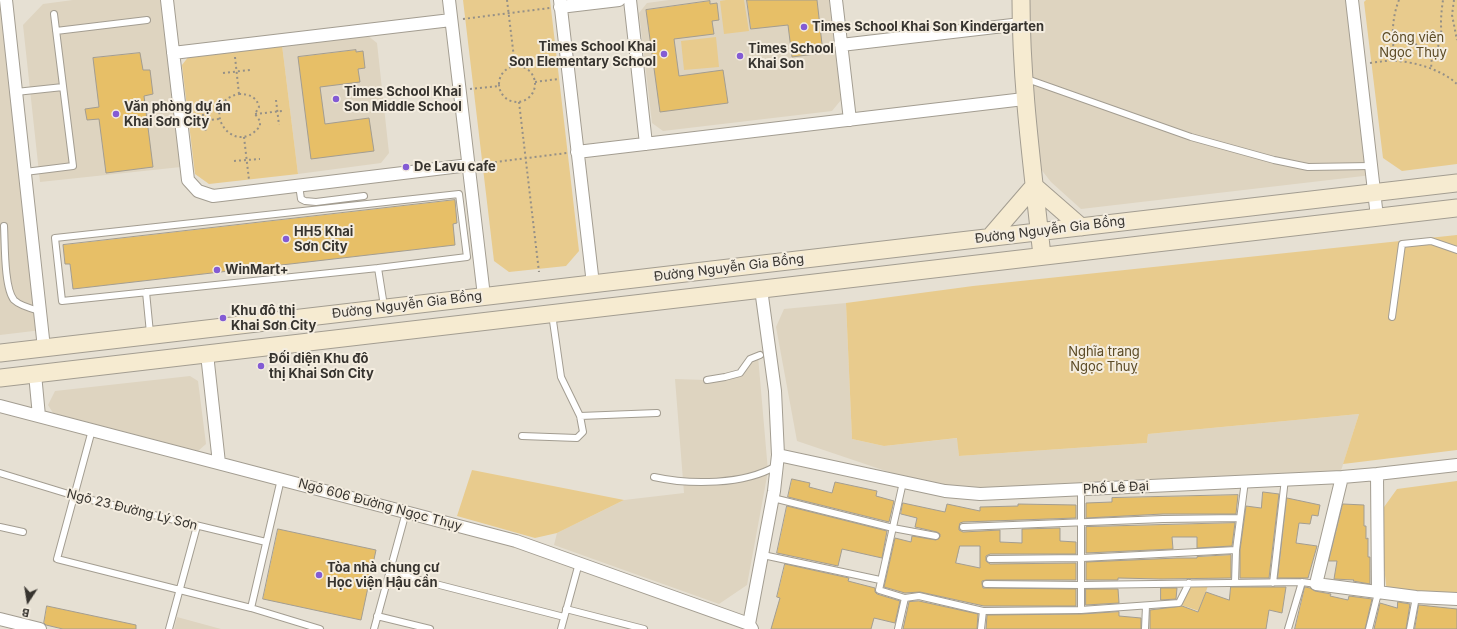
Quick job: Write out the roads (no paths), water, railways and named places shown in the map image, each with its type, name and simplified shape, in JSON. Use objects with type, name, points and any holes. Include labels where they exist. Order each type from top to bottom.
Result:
[{"type":"main road","points":[[1021,0],[1024,99],[1042,256]]},
{"type":"main road","name":"Đường Nguyễn Gia Bồng","points":[[0,353],[1457,183]]},
{"type":"main road","points":[[1034,186],[1081,227]]},
{"type":"main road","points":[[990,237],[1034,186]]},
{"type":"main road","name":"Đường Nguyễn Gia Bồng","points":[[0,378],[1457,208]]},
{"type":"main road","points":[[593,284],[596,308]]},
{"type":"main road","points":[[484,296],[487,321]]},
{"type":"main road","points":[[35,374],[44,348]]},
{"type":"street","points":[[6,0],[44,348]]},
{"type":"street","points":[[167,0],[188,180],[198,191],[213,196],[468,165]]},
{"type":"street","points":[[449,0],[484,296]]},
{"type":"street","points":[[593,284],[560,4],[619,0]]},
{"type":"street","points":[[630,0],[646,144]]},
{"type":"street","points":[[836,0],[850,120]]},
{"type":"street","points":[[1352,0],[1377,217]]},
{"type":"street","points":[[173,53],[452,20]]},
{"type":"street","points":[[841,45],[1021,24]]},
{"type":"street","points":[[577,152],[1024,99]]},
{"type":"street","points":[[750,627],[773,498],[778,460],[775,391],[761,289]]},
{"type":"street","points":[[207,354],[219,463]]},
{"type":"street","points":[[35,374],[39,416]]},
{"type":"street","name":"Ngõ 606 Đường Ngọc Thụy","points":[[2,408],[39,416],[522,543],[750,627]]},
{"type":"street","name":"Phố Lê Đại","points":[[778,460],[951,492],[980,494],[1342,477],[1457,465]]},
{"type":"street","points":[[1377,474],[1378,593]]},
{"type":"street","points":[[1342,477],[1316,584],[1378,593],[1457,599]]},
{"type":"street","points":[[0,619],[40,629]]},
{"type":"lane","points":[[25,172],[73,166],[54,14]]},
{"type":"lane","points":[[56,30],[147,20]]},
{"type":"lane","points":[[1023,78],[1191,137],[1274,160],[1308,167],[1371,166]]},
{"type":"lane","points":[[16,92],[63,86]]},
{"type":"lane","points":[[299,185],[303,211]]},
{"type":"lane","points":[[459,194],[467,257],[378,268],[62,301],[55,238],[303,211],[459,194]]},
{"type":"lane","points":[[301,199],[316,202],[364,196]]},
{"type":"lane","points":[[4,226],[8,288],[15,300],[24,306],[40,312]]},
{"type":"lane","points":[[1392,317],[1402,244],[1431,241],[1457,250]]},
{"type":"lane","points":[[378,268],[384,308]]},
{"type":"lane","points":[[146,292],[151,335]]},
{"type":"lane","points":[[522,436],[577,438],[583,432],[580,416],[561,377],[552,314]]},
{"type":"lane","points":[[707,380],[740,373],[750,359],[760,355]]},
{"type":"lane","points":[[580,416],[657,413]]},
{"type":"lane","points":[[92,430],[57,559],[251,608],[320,629]]},
{"type":"lane","points":[[654,477],[672,481],[710,482],[768,471],[778,460]]},
{"type":"lane","name":"Ngõ 23 Đường Lý Sơn","points":[[0,473],[75,496],[266,542]]},
{"type":"lane","points":[[251,608],[281,479]]},
{"type":"lane","points":[[1273,583],[1285,479]]},
{"type":"lane","points":[[1235,583],[1236,550],[1244,481]]},
{"type":"lane","points":[[903,482],[879,590],[905,598],[919,596],[983,611],[1081,610],[1179,603],[1189,583]]},
{"type":"lane","points":[[1081,489],[1081,610]]},
{"type":"lane","points":[[773,498],[893,528],[936,536]]},
{"type":"lane","points":[[374,629],[406,512]]},
{"type":"lane","points":[[963,526],[1163,519],[1240,518]]},
{"type":"lane","points":[[169,629],[181,591],[197,526]]},
{"type":"lane","points":[[0,527],[23,532]]},
{"type":"lane","points":[[990,559],[1082,558],[1236,550]]},
{"type":"lane","points":[[763,554],[880,580]]},
{"type":"lane","points":[[561,629],[579,563]]},
{"type":"lane","points":[[389,572],[564,617]]},
{"type":"lane","points":[[986,584],[1302,582],[1316,584]]},
{"type":"lane","points":[[1288,629],[1302,582]]},
{"type":"lane","points":[[1369,629],[1378,593]]},
{"type":"lane","points":[[1410,629],[1416,597]]},
{"type":"lane","points":[[898,629],[905,598]]},
{"type":"lane","points":[[1145,629],[1146,606]]},
{"type":"lane","points":[[566,609],[644,629]]},
{"type":"lane","points":[[981,629],[983,611]]},
{"type":"lane","points":[[377,616],[430,629]]},
{"type":"place","name":"Times School Khai Son Kindergarten","points":[[804,27]]},
{"type":"place","name":"Times School Khai Son Elementary School","points":[[664,54]]},
{"type":"place","name":"Times School Khai Son","points":[[740,56]]},
{"type":"place","name":"Times School Khai Son Middle School","points":[[336,99]]},
{"type":"place","name":"Văn phòng dự án Khai Sơn City","points":[[116,114]]},
{"type":"place","name":"De Lavu cafe","points":[[406,167]]},
{"type":"place","name":"HH5 Khai Sơn City","points":[[286,239]]},
{"type":"place","name":"WinMart+","points":[[217,270]]},
{"type":"place","name":"Khu đô thị Khai Sơn City","points":[[223,318]]},
{"type":"place","name":"Đối diện Khu đô thị Khai Sơn City","points":[[261,366]]},
{"type":"place","name":"Tòa nhà chung cư Học viện Hậu cần","points":[[319,575]]},
{"type":"park label","name":"Công viên Ngọc Thụy","points":[[1413,46]]},
{"type":"park label","name":"Nghĩa trang Ngọc Thuỵ","points":[[1104,360]]}]
